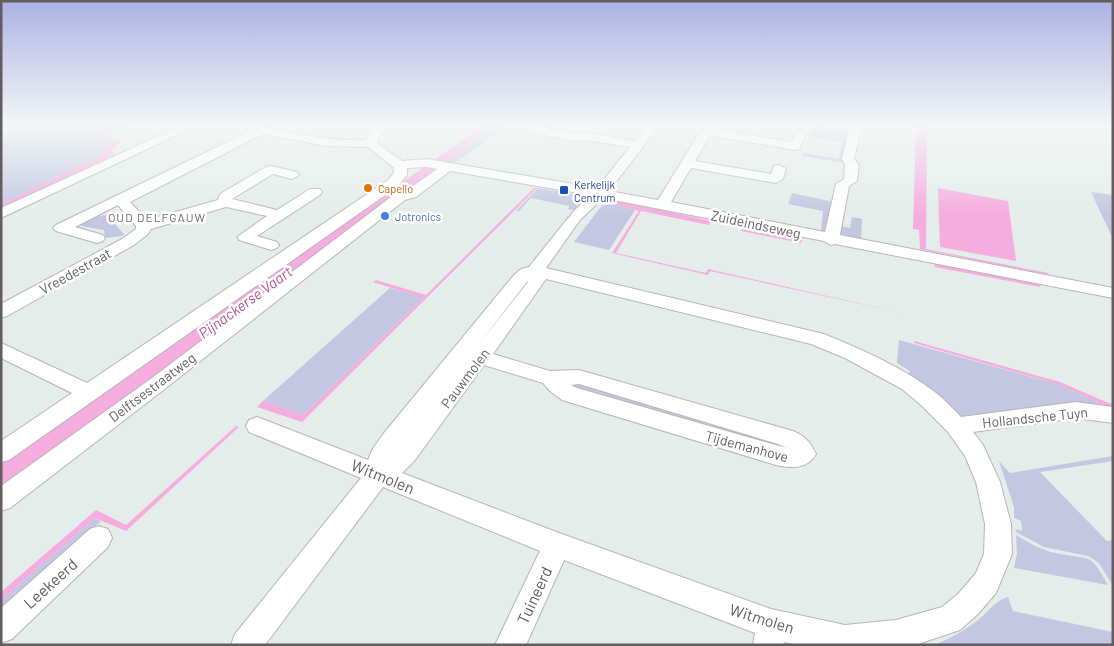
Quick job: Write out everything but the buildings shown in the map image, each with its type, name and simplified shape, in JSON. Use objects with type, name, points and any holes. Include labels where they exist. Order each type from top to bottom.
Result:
[{"type":"street","points":[[1,214],[125,156]]},
{"type":"street","points":[[97,238],[61,228],[113,202],[124,200],[210,156]]},
{"type":"street","points":[[1,453],[392,183],[401,172],[399,165],[389,156]]},
{"type":"street","points":[[600,193],[630,156]]},
{"type":"street","points":[[662,205],[688,164],[690,156]]},
{"type":"street","points":[[831,240],[843,184],[850,181],[852,165],[848,159],[849,156]]},
{"type":"street","points":[[688,164],[776,179],[779,169]]},
{"type":"street","name":"Zuideindseweg","points":[[399,165],[438,165],[600,193],[1113,294]]},
{"type":"street","name":"Delftsestraatweg","points":[[1,500],[159,383],[392,203],[411,194],[438,165]]},
{"type":"street","points":[[225,202],[225,197],[270,170],[292,175]]},
{"type":"street","points":[[271,245],[245,237],[315,192]]},
{"type":"street","name":"Pauwmolen","points":[[246,645],[378,475],[395,465],[407,453],[472,355],[536,282],[538,278],[535,271],[575,219],[600,193]]},
{"type":"street","points":[[124,200],[144,226],[200,211],[225,202],[279,215]]},
{"type":"street","name":"Vreedestraat","points":[[1,312],[128,242],[143,231],[144,226]]},
{"type":"street","name":"Witmolen","points":[[257,426],[557,545],[769,634],[845,640],[896,636],[950,620],[968,604],[986,583],[998,554],[998,524],[988,482],[975,452],[956,426],[929,399],[909,384],[880,366],[832,344],[535,271]]},
{"type":"street","points":[[1,350],[88,392]]},
{"type":"street","name":"Tijdemanhove","points":[[472,355],[550,378],[578,377],[786,437],[796,442],[804,454],[794,459],[766,452],[570,394],[557,386],[550,378]]},
{"type":"street","name":"Hollandsche Tuyn","points":[[956,426],[1076,410],[1113,415]]},
{"type":"street","name":"Leekeerd","points":[[1,628],[100,538]]},
{"type":"street","name":"Tuineerd","points":[[510,645],[557,545]]},
{"type":"shaded area","points":[[1,156],[100,156],[1,204]]},
{"type":"shaded area","points":[[453,156],[465,156],[458,161],[445,162]]},
{"type":"shaded area","points":[[803,156],[822,156],[839,159],[840,156],[847,156],[847,163]]},
{"type":"shaded area","points":[[538,188],[579,195],[576,198],[583,199],[574,210],[568,209],[569,206],[531,198],[519,211],[516,211]]},
{"type":"shaded area","points":[[1091,192],[1113,195],[1113,239]]},
{"type":"shaded area","points":[[792,193],[834,202],[826,233],[821,232],[823,211],[788,204]]},
{"type":"shaded area","points":[[606,200],[635,210],[609,250],[574,242]]},
{"type":"shaded area","points":[[106,215],[124,234],[122,236],[105,238],[104,230],[81,226],[83,221],[88,218]]},
{"type":"shaded area","points":[[852,217],[862,219],[861,240],[840,236],[841,226],[850,228]]},
{"type":"shaded area","points":[[390,288],[424,297],[303,415],[263,401]]},
{"type":"shaded area","points":[[899,340],[1060,385],[1113,409],[963,419],[908,374],[910,371],[897,363]]},
{"type":"shaded area","points":[[574,381],[766,440],[766,445],[570,391],[569,382]]},
{"type":"shaded area","points":[[1113,456],[1113,461],[1040,472],[1107,541],[1113,540],[1113,586],[1099,563],[1088,556],[1044,547],[1016,532],[1015,529],[1022,531],[1021,521],[1014,518],[1014,507],[999,461],[1010,473]]},
{"type":"shaded area","points":[[95,518],[101,521],[1,618],[1,600]]},
{"type":"shaded area","points":[[1016,535],[1046,550],[1088,559],[1097,566],[1108,585],[1014,568],[1017,553]]},
{"type":"shaded area","points":[[1008,597],[1013,611],[1113,632],[1113,645],[935,645],[967,628],[981,618],[991,607]]},
{"type":"water","points":[[100,156],[111,156],[1,209],[1,204]]},
{"type":"water","name":"Pijnackerse Vaart","points":[[439,156],[454,156],[333,243],[1,489],[1,460]]},
{"type":"water","points":[[915,156],[927,156],[926,249],[1048,273],[1049,275],[920,249],[919,230],[913,229]]},
{"type":"water","points":[[534,188],[537,188],[302,422],[257,407],[263,401],[303,415],[423,298],[373,282],[376,280],[426,295]]},
{"type":"water","points":[[938,188],[1008,201],[1016,261],[940,247]]},
{"type":"water","points":[[615,200],[711,221],[709,225],[641,211],[616,253],[706,273],[708,269],[902,313],[710,271],[708,275],[612,253],[639,211],[612,204]]},
{"type":"water","points":[[743,228],[802,240],[801,243],[741,231]]},
{"type":"water","points":[[934,264],[1039,283],[1040,287],[935,267]]},
{"type":"water","points":[[914,341],[1060,382],[1113,405],[1113,409],[1060,385],[914,343]]},
{"type":"water","points":[[236,426],[239,427],[126,531],[95,518],[1,600],[1,592],[96,510],[126,525]]},
{"type":"place","name":"Capello","points":[[368,188]]},
{"type":"place","name":"Kerkelijk Centrum","points":[[564,190]]},
{"type":"place","name":"Jotronics","points":[[385,216]]},
{"type":"district","name":"OUD DELFGAUW","points":[[157,217]]}]
